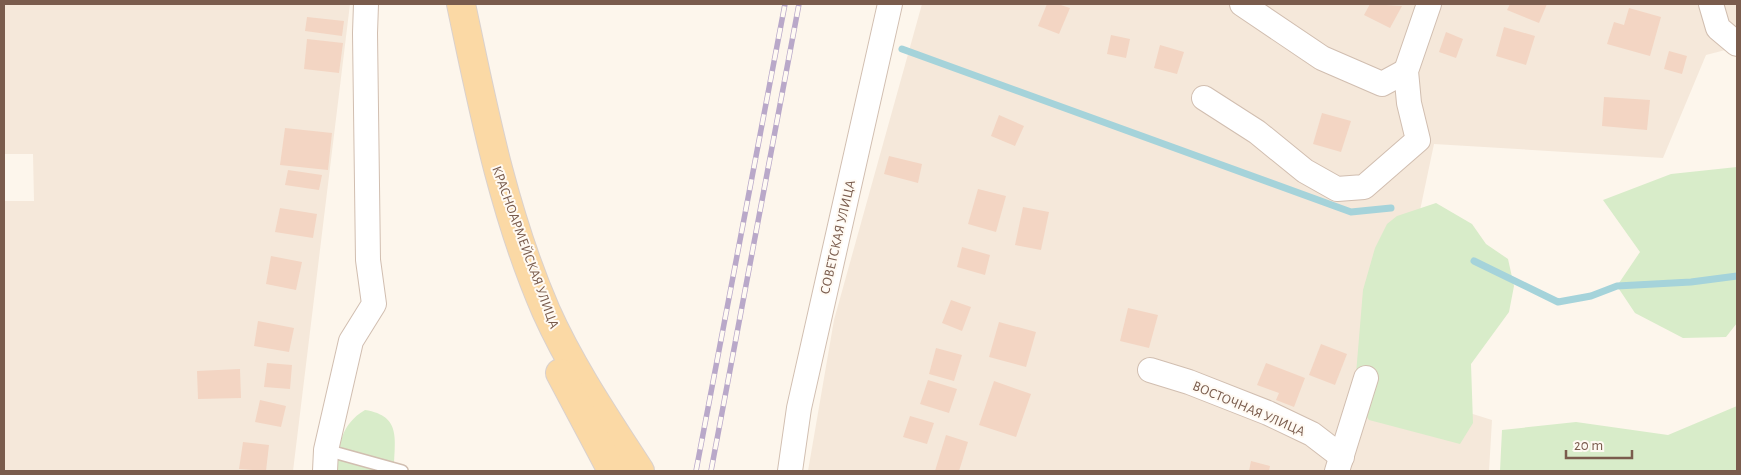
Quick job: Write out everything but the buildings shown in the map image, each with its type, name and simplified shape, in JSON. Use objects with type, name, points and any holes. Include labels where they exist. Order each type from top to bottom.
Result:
[{"type":"main road","name":"КРАСНОАРМЕЙСКАЯ УЛИЦА","points":[[460,4],[465,92],[489,192],[511,264],[546,346],[629,468]]},
{"type":"street","points":[[326,461],[351,341],[374,304],[368,260],[366,4]]},
{"type":"street","name":"СОВЕТСКАЯ УЛИЦА","points":[[790,471],[799,408],[890,4]]},
{"type":"street","points":[[1242,4],[1322,58],[1382,84],[1406,72]]},
{"type":"street","points":[[1204,98],[1257,132],[1305,171],[1337,189],[1364,187],[1418,140],[1409,104],[1406,72],[1429,4]]},
{"type":"street","points":[[1711,4],[1718,28],[1737,44]]},
{"type":"street","name":"ВОСТОЧНАЯ УЛИЦА","points":[[1150,370],[1189,382],[1312,434],[1339,464]]},
{"type":"street","name":"ВОСТОЧНАЯ УЛИЦА","points":[[1339,464],[1366,378]]},
{"type":"lane","points":[[326,461],[402,471]]},
{"type":"shaded area","points":[[4,4],[350,4],[293,471],[4,471],[4,201],[34,201],[33,154],[4,154]]},
{"type":"shaded area","points":[[922,4],[1737,4],[1737,47],[1706,55],[1663,158],[1434,144],[1383,386],[1492,420],[1489,471],[808,471],[834,320]]},
{"type":"green space","points":[[1737,167],[1737,323],[1726,337],[1683,338],[1635,313],[1617,286],[1640,252],[1603,200],[1671,174]]},
{"type":"green space","points":[[1436,203],[1472,224],[1486,244],[1508,259],[1514,286],[1509,312],[1471,364],[1473,423],[1460,444],[1369,420],[1354,398],[1363,290],[1375,248],[1387,224],[1397,216]]},
{"type":"green space","points":[[1737,406],[1737,471],[1500,471],[1502,430],[1576,422],[1668,435]]},
{"type":"green space","points":[[365,410],[377,413],[386,418],[391,424],[395,440],[394,471],[337,471],[338,453],[342,436],[351,422]]},
{"type":"waterway","points":[[902,49],[1351,212],[1391,208]]},
{"type":"waterway","points":[[1474,261],[1558,302],[1591,296],[1617,286],[1691,282],[1737,276]]},
{"type":"railway","points":[[696,471],[785,4]]},
{"type":"railway","points":[[711,471],[799,4]]}]
